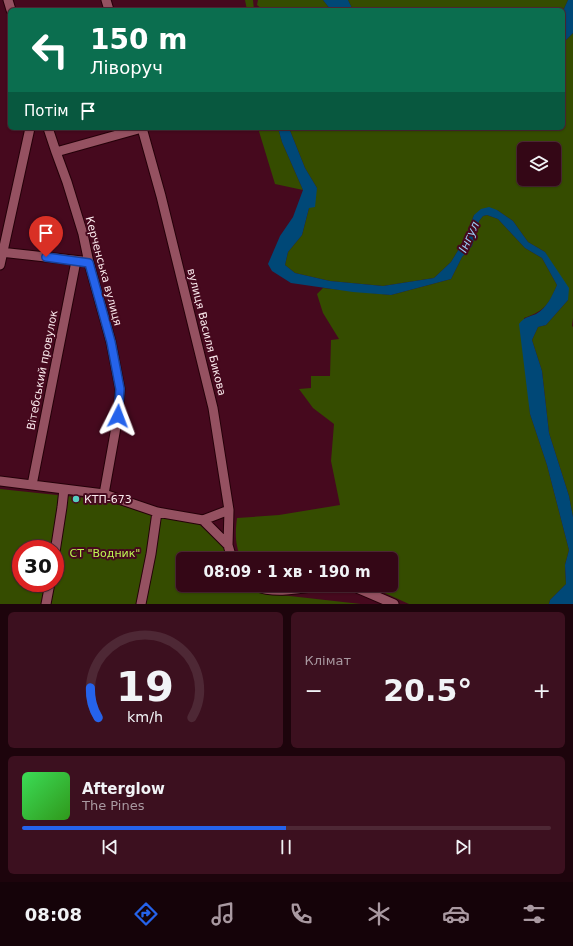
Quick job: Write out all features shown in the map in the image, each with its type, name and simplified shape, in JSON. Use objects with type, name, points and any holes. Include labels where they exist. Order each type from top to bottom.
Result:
[{"type":"street","points":[[0,265],[1,252],[30,130]]},
{"type":"street","name":"Керченська вулиця","points":[[49,130],[83,234],[89,263],[111,342],[120,389],[118,416],[104,494]]},
{"type":"street","points":[[56,152],[135,130]]},
{"type":"street","name":"вулиця Василя Бикова","points":[[143,130],[161,196],[213,408],[229,510],[228,546]]},
{"type":"street","points":[[1,252],[89,263]]},
{"type":"street","name":"Вітебський провулок","points":[[32,485],[76,261]]},
{"type":"street","points":[[0,481],[104,494],[156,512],[203,520],[229,510]]},
{"type":"street","points":[[57,540],[64,489]]},
{"type":"street","points":[[141,604],[151,554],[156,512]]},
{"type":"street","points":[[203,520],[228,546],[230,552]]},
{"type":"street","points":[[46,604],[48,592]]},
{"type":"street","points":[[366,592],[394,604]]},
{"type":"green space","points":[[245,0],[253,0],[254,8],[247,8]]},
{"type":"green space","points":[[258,0],[323,0],[329,8],[261,8],[257,5]]},
{"type":"green space","points":[[348,0],[568,0],[564,8],[352,8]]},
{"type":"green space","points":[[573,33],[573,517],[569,496],[549,433],[542,371],[532,340],[538,327],[546,325],[568,300],[545,252],[528,242],[513,221],[497,210],[474,215],[465,239],[451,262],[434,278],[383,286],[330,281],[295,273],[285,265],[288,252],[302,235],[309,208],[317,188],[305,168],[290,130],[565,130],[565,41]]},
{"type":"green space","points":[[259,130],[279,130],[282,142],[303,190],[275,184]]},
{"type":"green space","points":[[487,215],[498,219],[525,248],[542,258],[557,285],[549,302],[542,309],[537,313],[524,318],[530,414],[547,465],[569,550],[565,565],[566,584],[550,600],[549,604],[409,604],[382,592],[398,592],[398,552],[239,552],[236,538],[237,518],[279,515],[340,505],[331,461],[334,424],[313,408],[299,389],[311,388],[311,376],[330,376],[331,340],[339,339],[323,313],[317,294],[323,288],[391,295],[451,279],[462,257],[472,246],[479,221],[483,216]]},
{"type":"green space","name":"СТ \"Водник\"","points":[[0,489],[104,500],[151,515],[199,524],[225,548],[226,552],[176,552],[176,592],[254,592],[361,604],[0,604]]},
{"type":"water","points":[[323,0],[348,0],[352,8],[329,8]]},
{"type":"water","points":[[568,0],[573,0],[573,33],[565,41],[565,8]]},
{"type":"water","name":"Інгул","points":[[279,130],[290,130],[305,168],[317,188],[315,207],[309,208],[302,235],[288,252],[285,265],[295,273],[330,281],[383,286],[434,278],[451,262],[465,239],[474,215],[481,209],[489,207],[497,210],[513,221],[528,242],[545,252],[569,288],[568,300],[546,325],[538,327],[532,340],[542,371],[549,433],[569,496],[573,517],[573,604],[549,604],[550,600],[566,584],[565,565],[569,550],[547,465],[530,414],[519,324],[543,308],[549,301],[557,285],[542,258],[525,248],[498,219],[487,215],[483,216],[479,221],[472,246],[462,257],[451,279],[391,295],[353,292],[291,283],[272,271],[268,264],[280,236],[293,217],[303,190],[282,142]]},
{"type":"place","name":"КТП-673","points":[[76,499]]},
{"type":"route","points":[[46,257],[89,263],[111,342],[120,389],[118,416]]}]
